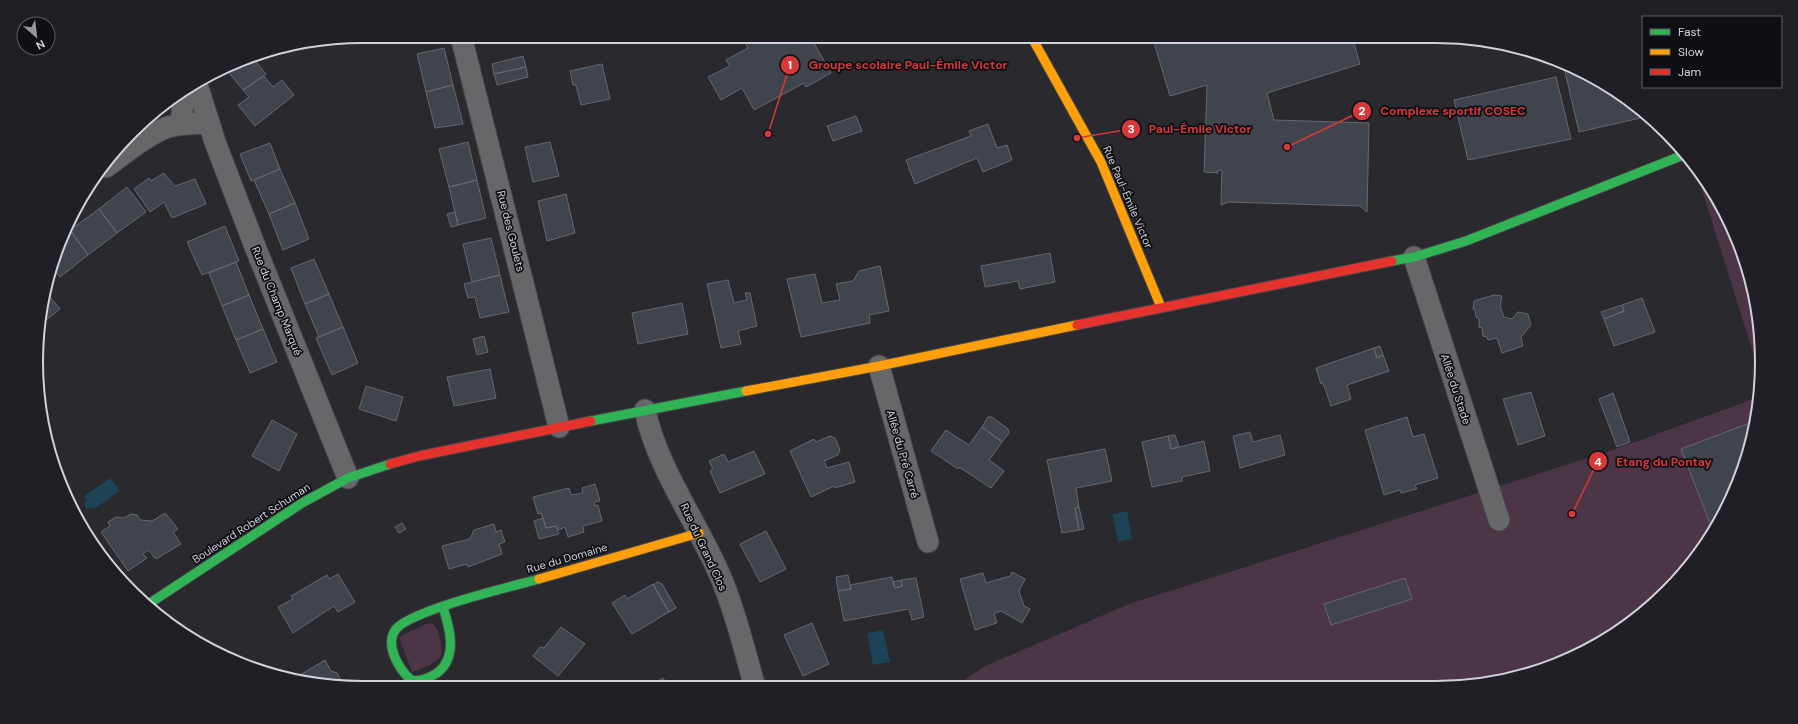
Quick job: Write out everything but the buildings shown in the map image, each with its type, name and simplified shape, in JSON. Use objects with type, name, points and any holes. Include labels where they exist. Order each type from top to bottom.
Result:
[{"type":"street","name":"Rue des Goulets","points":[[463,43],[559,427]]},
{"type":"street","name":"Rue Paul-Émile Victor","points":[[1035,43],[1101,162],[1161,307]]},
{"type":"street","name":"Rue du Champ Marqué","points":[[197,89],[208,123],[256,249],[348,478]]},
{"type":"street","points":[[183,98],[182,114],[185,124]]},
{"type":"street","points":[[123,151],[144,131],[164,129],[185,124],[208,123]]},
{"type":"street","name":"Boulevard Robert Schuman","points":[[152,602],[302,503],[348,478],[377,467],[419,456],[559,427],[879,366],[1161,307],[1414,257],[1466,241],[1680,157]]},
{"type":"street","name":"Allée du Stade","points":[[1414,257],[1499,520]]},
{"type":"street","name":"Allée du Pré Carré","points":[[879,366],[928,542]]},
{"type":"street","name":"Rue du Grand Clos","points":[[644,410],[652,438],[719,574],[735,616],[753,681]]},
{"type":"street","name":"Rue du Domaine","points":[[443,607],[449,630],[449,661],[441,671],[424,681],[410,680],[392,652],[390,644],[392,636],[397,628],[425,613],[443,607],[699,533]]},
{"type":"shaded area","points":[[1700,184],[1722,221],[1738,259],[1749,300],[1755,358]]},
{"type":"shaded area","points":[[1752,399],[1744,445],[1731,484],[1712,522],[1689,556],[1662,588],[1630,615],[1596,638],[1558,657],[1539,664],[1498,675],[1436,681],[963,681],[985,666],[1129,604],[1613,450]]},
{"type":"shaded area","points":[[432,623],[437,629],[440,638],[441,655],[433,663],[412,672],[399,637],[426,624]]},
{"type":"water","points":[[110,478],[120,491],[94,509],[92,507],[87,509],[84,505],[87,500],[84,496]]},
{"type":"water","points":[[1127,511],[1132,539],[1118,542],[1112,514]]},
{"type":"water","points":[[883,630],[890,662],[873,665],[867,633]]},
{"type":"traffic: fast","points":[[1392,261],[1414,257],[1466,241],[1680,157]]},
{"type":"traffic: fast","points":[[591,421],[746,391]]},
{"type":"traffic: fast","points":[[152,602],[302,503],[348,478],[390,464]]},
{"type":"traffic: fast","points":[[443,607],[450,633],[450,651],[448,659],[444,666],[434,675],[421,680],[411,680],[402,670],[394,656],[392,642],[396,629],[421,614],[441,607],[485,593],[539,579]]},
{"type":"traffic: slow","points":[[1035,43],[1101,162],[1161,307]]},
{"type":"traffic: slow","points":[[746,391],[879,366],[1077,325]]},
{"type":"traffic: slow","points":[[539,579],[699,533]]},
{"type":"traffic: jam","points":[[1077,325],[1392,261]]},
{"type":"traffic: jam","points":[[390,464],[419,456],[591,421]]},
{"type":"place","name":"Groupe scolaire Paul-Émile Victor","points":[[768,134]]},
{"type":"place","name":"Paul-Émile Victor","points":[[1077,138]]},
{"type":"place","name":"Complexe sportif COSEC","points":[[1287,147]]},
{"type":"place","name":"Etang du Pontay","points":[[1572,514]]}]
